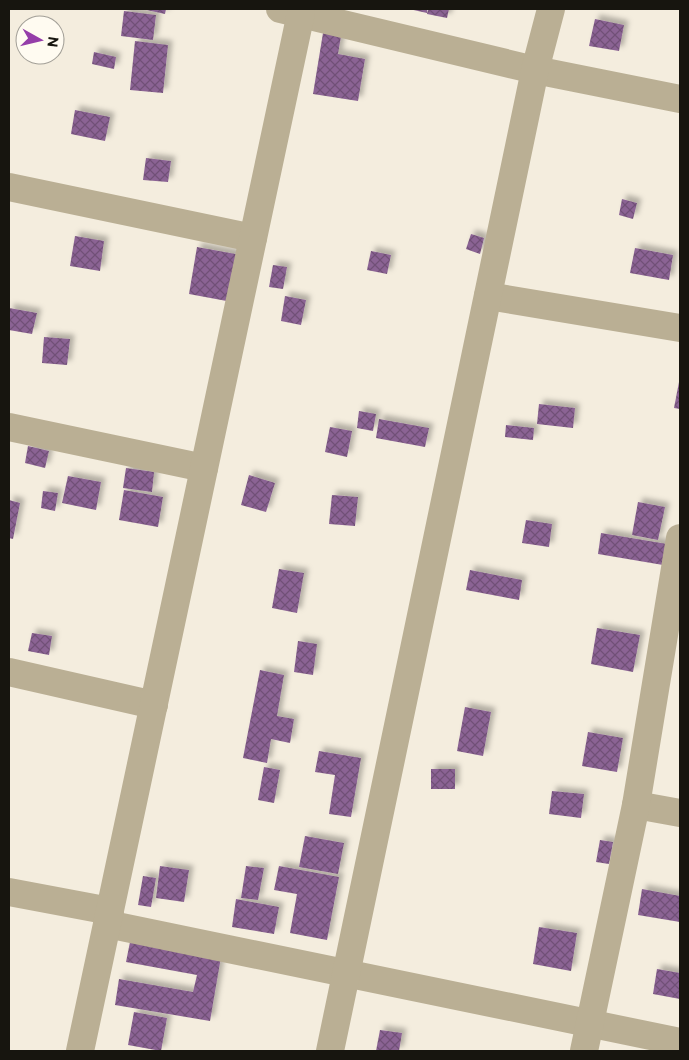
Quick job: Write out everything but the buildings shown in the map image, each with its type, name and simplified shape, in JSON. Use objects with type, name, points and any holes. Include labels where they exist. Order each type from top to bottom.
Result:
[{"type":"street","points":[[330,1051],[488,296],[536,70],[551,9]]},
{"type":"street","points":[[80,1051],[253,238],[291,11],[536,70],[680,99]]},
{"type":"street","points":[[9,187],[253,238]]},
{"type":"street","points":[[488,296],[680,328]]},
{"type":"street","points":[[9,427],[204,468]]},
{"type":"street","points":[[584,1051],[636,805],[678,564],[680,538]]},
{"type":"street","points":[[9,672],[154,705]]},
{"type":"street","points":[[636,805],[680,813]]},
{"type":"street","points":[[9,892],[109,918],[347,974],[680,1042]]}]
